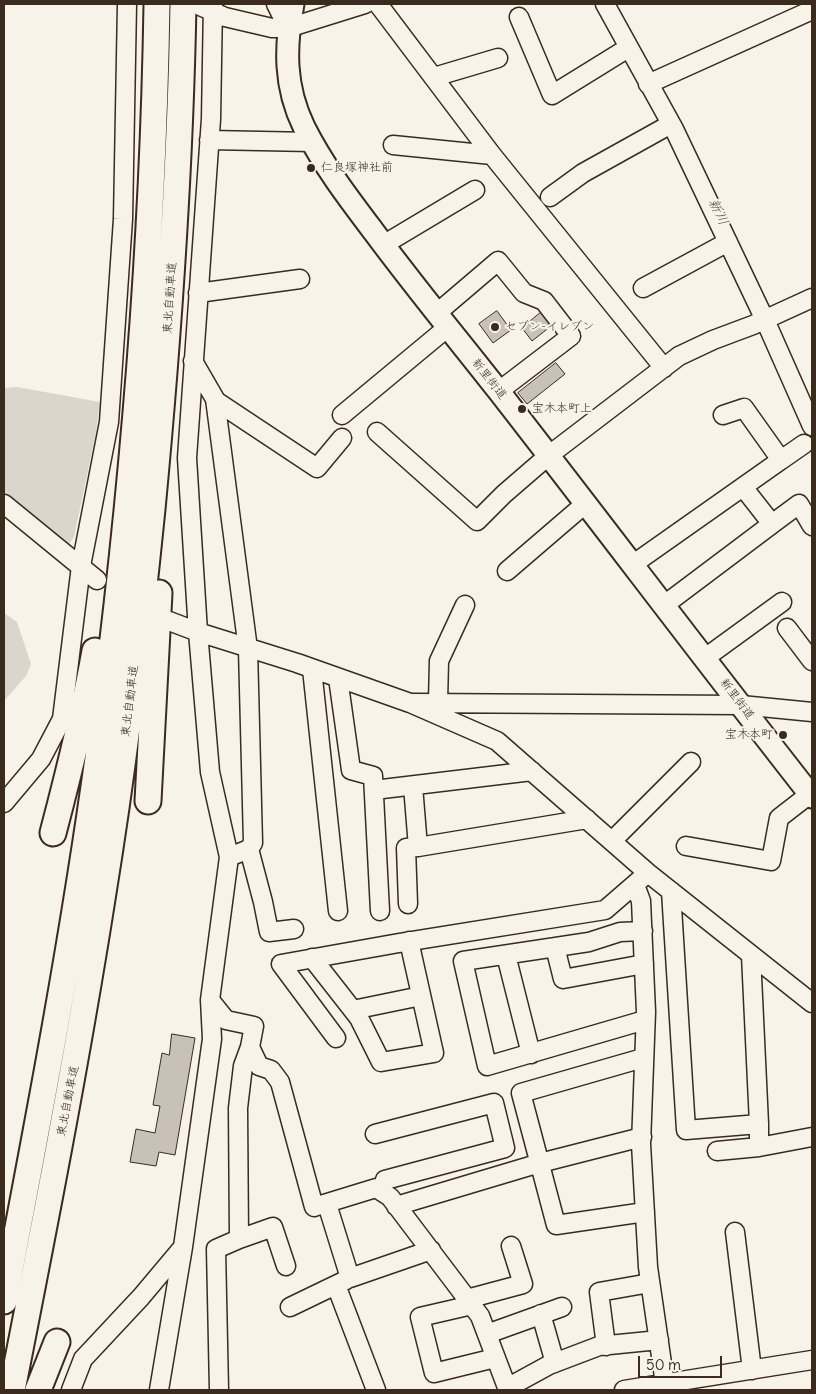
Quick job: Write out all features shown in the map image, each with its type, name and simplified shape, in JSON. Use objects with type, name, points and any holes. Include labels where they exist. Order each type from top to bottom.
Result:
[{"type":"highway","name":"東北自動車道","points":[[4,1301],[52,1044],[99,751],[126,510],[145,293],[154,135],[158,4]]},
{"type":"highway","name":"東北自動車道","points":[[12,1390],[76,1056],[103,896],[134,674],[163,393],[171,291],[179,136],[202,6]]},
{"type":"highway","points":[[148,802],[164,508],[163,393]]},
{"type":"highway","points":[[53,833],[77,745],[106,582],[126,510]]},
{"type":"highway","points":[[38,1390],[57,1342]]},
{"type":"main road","name":"新里街道","points":[[293,4],[288,28],[287,48],[290,85],[295,104],[312,142],[331,173],[384,245],[811,796]]},
{"type":"street","points":[[4,803],[41,759],[62,719],[81,566],[109,422],[123,219],[127,4]]},
{"type":"street","points":[[276,4],[288,28]]},
{"type":"street","points":[[159,1390],[183,1247],[212,1039],[210,1000],[229,857],[210,772],[198,632],[187,458],[209,140],[202,6],[225,17],[272,28],[288,28],[365,4]]},
{"type":"street","points":[[378,4],[492,155],[664,368]]},
{"type":"street","points":[[605,4],[671,124],[728,242],[759,323],[808,406],[812,426]]},
{"type":"street","points":[[648,84],[812,10]]},
{"type":"street","points":[[519,17],[552,95],[628,48]]},
{"type":"street","points":[[434,77],[498,58]]},
{"type":"street","points":[[550,197],[583,173],[671,124]]},
{"type":"street","points":[[209,140],[312,142]]},
{"type":"street","points":[[393,145],[492,155]]},
{"type":"street","points":[[384,245],[475,190]]},
{"type":"street","points":[[643,288],[728,242]]},
{"type":"street","points":[[342,415],[442,320],[498,261],[524,293],[544,301],[570,336],[498,391]]},
{"type":"street","points":[[198,293],[300,280]]},
{"type":"street","points":[[377,432],[477,521],[504,494],[548,456],[679,356],[713,340],[759,323],[812,298]]},
{"type":"street","points":[[193,361],[216,401],[248,649],[253,843],[249,849],[229,857]]},
{"type":"street","points":[[216,401],[317,468],[342,438]]},
{"type":"street","points":[[723,415],[744,408],[781,460]]},
{"type":"street","points":[[632,565],[804,444]]},
{"type":"street","points":[[743,487],[772,524]]},
{"type":"street","points":[[4,504],[97,580]]},
{"type":"street","points":[[507,571],[585,504]]},
{"type":"street","points":[[664,606],[799,504],[812,526]]},
{"type":"street","points":[[705,658],[782,602]]},
{"type":"street","points":[[438,702],[439,661],[465,605]]},
{"type":"street","points":[[169,621],[410,703],[497,741],[612,841],[642,879],[671,892],[812,1003]]},
{"type":"street","points":[[787,628],[812,661]]},
{"type":"street","points":[[312,669],[338,911]]},
{"type":"street","points":[[338,678],[351,770],[373,776],[380,911]]},
{"type":"street","points":[[410,703],[741,704],[812,712]]},
{"type":"street","points":[[612,841],[691,762]]},
{"type":"street","points":[[374,790],[532,771]]},
{"type":"street","points":[[412,786],[418,847]]},
{"type":"street","points":[[686,846],[771,860],[779,818],[811,796]]},
{"type":"street","points":[[408,904],[406,848],[587,819]]},
{"type":"street","points":[[249,849],[264,902],[269,932],[294,929]]},
{"type":"street","points":[[642,879],[645,1020],[642,1137],[645,1212],[650,1283],[665,1384]]},
{"type":"street","points":[[336,1038],[281,964],[409,941],[605,910],[642,879]]},
{"type":"street","points":[[671,892],[686,1130],[759,1124]]},
{"type":"street","points":[[643,931],[620,932],[589,942],[463,961],[487,1066],[645,1020]]},
{"type":"street","points":[[312,958],[359,1018],[382,1062],[434,1052],[409,941]]},
{"type":"street","points":[[554,947],[563,979],[644,964]]},
{"type":"street","points":[[506,955],[531,1054]]},
{"type":"street","points":[[751,955],[759,1147]]},
{"type":"street","points":[[353,1010],[421,996]]},
{"type":"street","points":[[210,1000],[226,1020],[254,1026],[250,1048],[243,1066],[238,1108],[239,1239]]},
{"type":"street","points":[[250,1048],[259,1066],[271,1070],[280,1082],[314,1207],[376,1188],[390,1197],[480,1316],[507,1389],[554,1363],[599,1346],[659,1340]]},
{"type":"street","points":[[644,1058],[522,1093],[556,1225],[645,1212]]},
{"type":"street","points":[[375,1134],[494,1104],[505,1148],[385,1180],[381,1192]]},
{"type":"street","points":[[396,1206],[540,1163],[642,1137]]},
{"type":"street","points":[[717,1151],[759,1147],[812,1137]]},
{"type":"street","points":[[327,1204],[343,1281],[376,1390]]},
{"type":"street","points":[[219,1390],[216,1248],[273,1227],[286,1266]]},
{"type":"street","points":[[735,1232],[752,1370]]},
{"type":"street","points":[[495,1358],[434,1373],[420,1317],[523,1284],[511,1246]]},
{"type":"street","points":[[71,1390],[83,1359],[183,1247]]},
{"type":"street","points":[[290,1307],[343,1281],[431,1250]]},
{"type":"street","points":[[606,1346],[600,1292],[650,1283]]},
{"type":"street","points":[[487,1334],[562,1307]]},
{"type":"street","points":[[541,1314],[554,1363]]},
{"type":"street","points":[[624,1390],[812,1360]]},
{"type":"shaded area","points":[[17,387],[100,402],[96,432],[74,537],[67,547],[4,499],[4,388]]},
{"type":"shaded area","points":[[4,613],[17,622],[31,664],[26,676],[4,701]]},
{"type":"building","points":[[544,310],[555,323],[532,341],[522,328]]},
{"type":"building","name":"セブン-イレブン","points":[[497,311],[511,330],[493,343],[479,324]]},
{"type":"building","points":[[556,363],[565,374],[527,404],[518,393]]},
{"type":"building","points":[[172,1034],[195,1038],[175,1155],[159,1152],[156,1166],[130,1162],[136,1129],[155,1133],[160,1106],[153,1105],[162,1053],[169,1055]]},
{"type":"place","name":"仁良塚神社前","points":[[311,168]]},
{"type":"place","name":"セブン-イレブン","points":[[495,327]]},
{"type":"place","name":"宝木本町上","points":[[522,409]]},
{"type":"place","name":"宝木本町","points":[[783,735]]},
{"type":"water label","name":"新川","points":[[718,212]]}]
